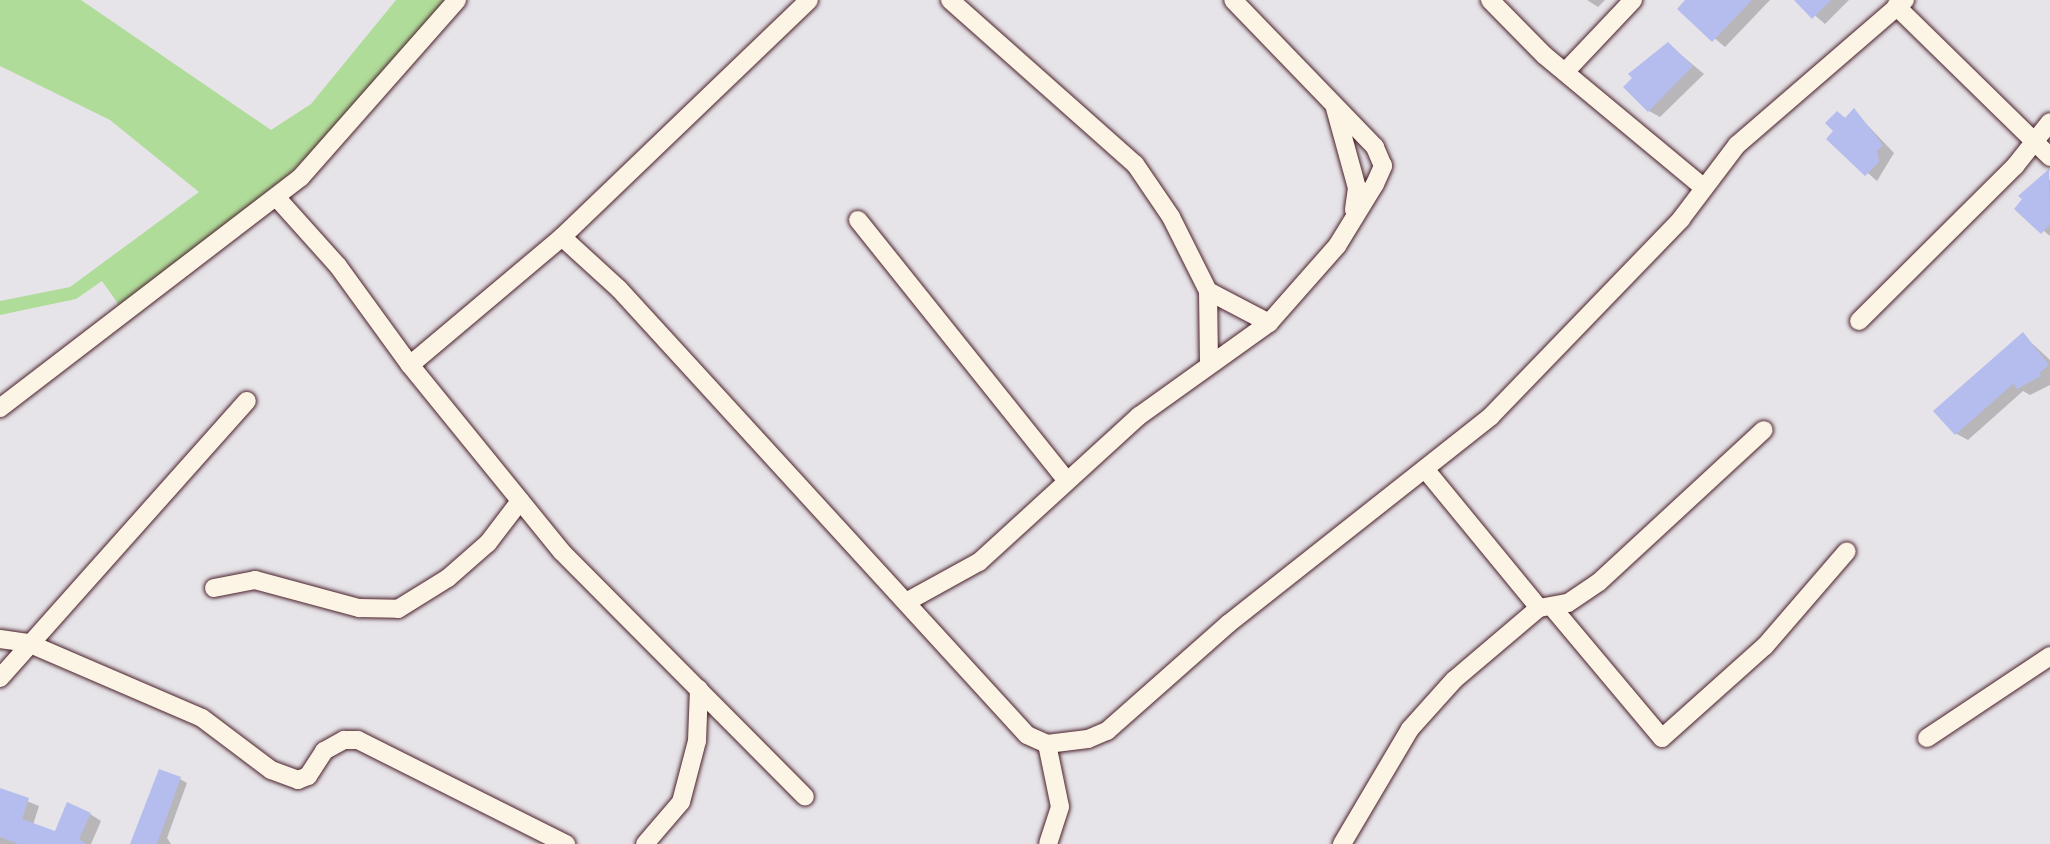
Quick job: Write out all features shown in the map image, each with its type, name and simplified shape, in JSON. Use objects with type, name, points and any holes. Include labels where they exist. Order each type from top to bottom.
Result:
[{"type":"street","points":[[0,408],[277,198],[363,112],[457,0]]},
{"type":"street","points":[[410,365],[562,237],[809,0]]},
{"type":"street","points":[[950,0],[1135,164],[1171,217],[1208,291],[1209,362]]},
{"type":"street","points":[[908,601],[979,562],[1065,478],[1209,362],[1269,323],[1301,292],[1351,225],[1383,166],[1375,147],[1233,0]]},
{"type":"street","points":[[1490,0],[1565,72],[1703,187]]},
{"type":"street","points":[[1565,72],[1633,0]]},
{"type":"street","points":[[562,237],[619,289],[908,601],[971,678],[1027,735],[1047,744],[1107,731],[1228,624],[1491,416],[1568,342],[1737,145],[1901,3],[2038,141],[2050,157]]},
{"type":"street","points":[[1335,103],[1357,188],[1351,225]]},
{"type":"street","points":[[1859,321],[2038,141],[2050,122]]},
{"type":"street","points":[[277,198],[338,266],[410,365],[520,501],[805,797]]},
{"type":"street","points":[[858,220],[1065,478]]},
{"type":"street","points":[[1208,291],[1269,323]]},
{"type":"street","points":[[0,678],[28,643],[98,573],[247,401]]},
{"type":"street","points":[[1342,844],[1410,729],[1454,680],[1546,608],[1599,582],[1764,430]]},
{"type":"street","points":[[1425,469],[1662,738],[1765,646],[1847,551]]},
{"type":"street","points":[[214,588],[255,580],[359,608],[398,609],[417,601],[468,560],[520,501]]},
{"type":"street","points":[[0,639],[28,643],[202,718],[271,770],[298,780],[308,776],[324,751],[344,740],[358,740],[566,844]]},
{"type":"street","points":[[1927,738],[2050,656]]},
{"type":"street","points":[[648,843],[681,802],[692,769],[699,689]]},
{"type":"street","points":[[1047,744],[1060,807],[1048,843]]},
{"type":"green space","points":[[0,0],[81,0],[271,130],[311,104],[396,0],[446,0],[334,131],[272,190],[119,305],[102,281],[76,299],[0,315],[0,301],[70,287],[199,192],[110,120],[0,66]]},
{"type":"building","points":[[1685,0],[1752,0],[1712,42],[1677,9]]},
{"type":"building","points":[[1794,0],[1831,0],[1812,19]]},
{"type":"building","points":[[1668,42],[1693,66],[1648,112],[1623,87],[1632,78],[1628,74]]},
{"type":"building","points":[[1854,108],[1883,145],[1877,151],[1879,162],[1865,176],[1826,139],[1833,131],[1825,123],[1837,111],[1845,118]]},
{"type":"building","points":[[2049,169],[2050,224],[2041,234],[2014,209],[2022,199],[2018,196]]},
{"type":"building","points":[[2023,332],[2049,365],[2039,373],[2041,376],[2017,389],[2013,384],[1955,435],[1933,411]]},
{"type":"building","points":[[159,769],[181,777],[157,844],[130,844]]},
{"type":"building","points":[[0,788],[29,798],[22,819],[55,831],[67,802],[91,813],[79,839],[86,844],[18,844],[0,837]]}]
